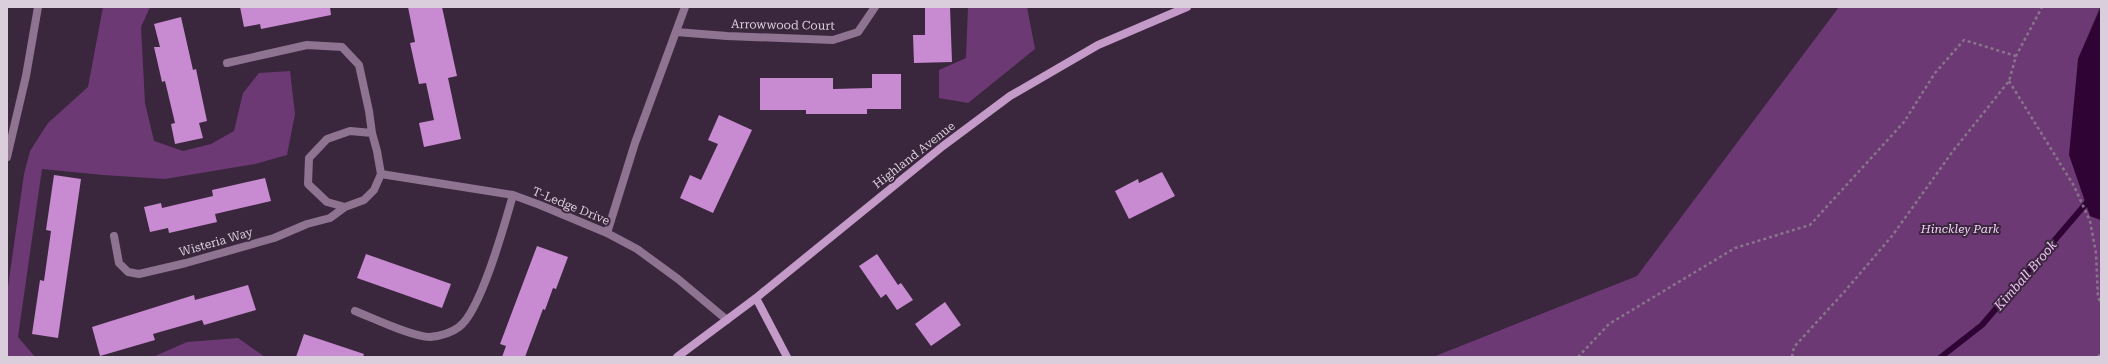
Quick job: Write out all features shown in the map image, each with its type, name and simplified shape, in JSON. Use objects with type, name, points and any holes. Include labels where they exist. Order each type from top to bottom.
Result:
[{"type":"street","points":[[7,158],[26,76],[38,7]]},
{"type":"street","points":[[608,233],[635,143],[685,7]]},
{"type":"street","name":"Arrowwood Court","points":[[676,32],[727,36],[833,40],[858,32],[876,7]]},
{"type":"street","name":"Highland Avenue","points":[[677,357],[756,298],[937,151],[1010,96],[1098,46],[1187,7]]},
{"type":"street","points":[[227,63],[307,45],[342,47],[359,65],[381,174],[374,190],[364,200],[345,207],[327,202],[308,184],[309,158],[327,138],[350,131],[372,133]]},
{"type":"street","name":"T-Ledge Drive","points":[[381,174],[513,195],[608,233],[637,249],[678,279],[727,320]]},
{"type":"street","points":[[355,311],[410,332],[429,337],[445,334],[460,326],[472,309],[494,260],[513,195]]},
{"type":"street","name":"Wisteria Way","points":[[114,236],[119,263],[128,272],[139,274],[186,263],[274,238],[330,218],[345,207]]},
{"type":"street","points":[[756,298],[787,357]]},
{"type":"path","points":[[1792,357],[1794,347],[1892,236],[1953,151],[2009,80],[2016,56],[2042,7]]},
{"type":"path","points":[[1578,357],[1609,324],[1734,248],[1810,226],[1904,122],[1935,73],[1964,40],[2016,56]]},
{"type":"path","points":[[2009,80],[2074,186],[2090,221],[2096,253],[2098,298],[2101,302]]},
{"type":"path","points":[[2098,357],[2101,353]]},
{"type":"green space","points":[[103,7],[150,7],[141,27],[145,103],[154,141],[183,151],[211,144],[234,131],[243,93],[259,73],[290,71],[295,114],[287,155],[255,164],[165,179],[42,169],[18,337],[35,357],[7,357],[7,294],[24,174],[30,151],[48,123],[88,87]]},
{"type":"green space","points":[[968,7],[1027,7],[1035,49],[968,103],[939,98],[939,70],[966,58]]},
{"type":"green space","name":"Hinckley Park","points":[[1839,7],[2100,7],[2078,59],[2090,216],[2101,220],[2101,357],[1433,357],[1637,276]]},
{"type":"green space","points":[[238,338],[265,357],[153,357],[187,342]]},
{"type":"shaded area","points":[[2101,7],[2101,220],[2090,216],[2069,155],[2078,59]]},
{"type":"building","points":[[240,7],[330,7],[331,15],[261,29],[260,24],[244,27]]},
{"type":"building","points":[[408,7],[442,7],[457,76],[448,78],[461,139],[424,147],[419,123],[434,120],[426,83],[419,84],[410,43],[415,42]]},
{"type":"building","points":[[925,7],[950,7],[952,62],[914,63],[913,35],[925,35]]},
{"type":"building","points":[[181,17],[193,70],[196,69],[207,121],[199,123],[203,138],[175,144],[171,124],[175,123],[165,81],[162,82],[154,47],[160,47],[154,24]]},
{"type":"building","points":[[872,74],[901,74],[901,109],[867,109],[867,114],[806,114],[806,110],[760,110],[760,78],[833,78],[833,89],[872,88]]},
{"type":"building","points":[[719,115],[752,130],[713,213],[680,198],[690,175],[701,180],[718,144],[708,140]]},
{"type":"building","points":[[1162,172],[1175,196],[1129,219],[1115,191],[1138,179],[1139,183]]},
{"type":"building","points":[[54,175],[81,179],[58,338],[32,334],[40,280],[44,281],[51,231],[46,230]]},
{"type":"building","points":[[265,178],[271,201],[215,214],[217,222],[169,233],[168,228],[150,232],[144,207],[161,203],[162,208],[213,196],[212,190]]},
{"type":"building","points":[[537,246],[568,257],[556,289],[553,288],[545,310],[543,309],[525,357],[502,357],[506,346],[500,344]]},
{"type":"building","points":[[366,254],[451,284],[442,308],[357,278]]},
{"type":"building","points":[[877,254],[898,285],[901,283],[913,300],[897,310],[886,294],[881,298],[859,266]]},
{"type":"building","points":[[248,285],[256,310],[204,325],[202,320],[153,334],[155,340],[100,356],[92,327],[194,295],[195,300]]},
{"type":"building","points":[[945,302],[961,325],[931,346],[915,324]]},
{"type":"building","points":[[304,334],[364,354],[363,357],[296,357]]},
{"type":"waterway","name":"Kimball Brook","points":[[1941,357],[1982,325],[2101,186]]}]
